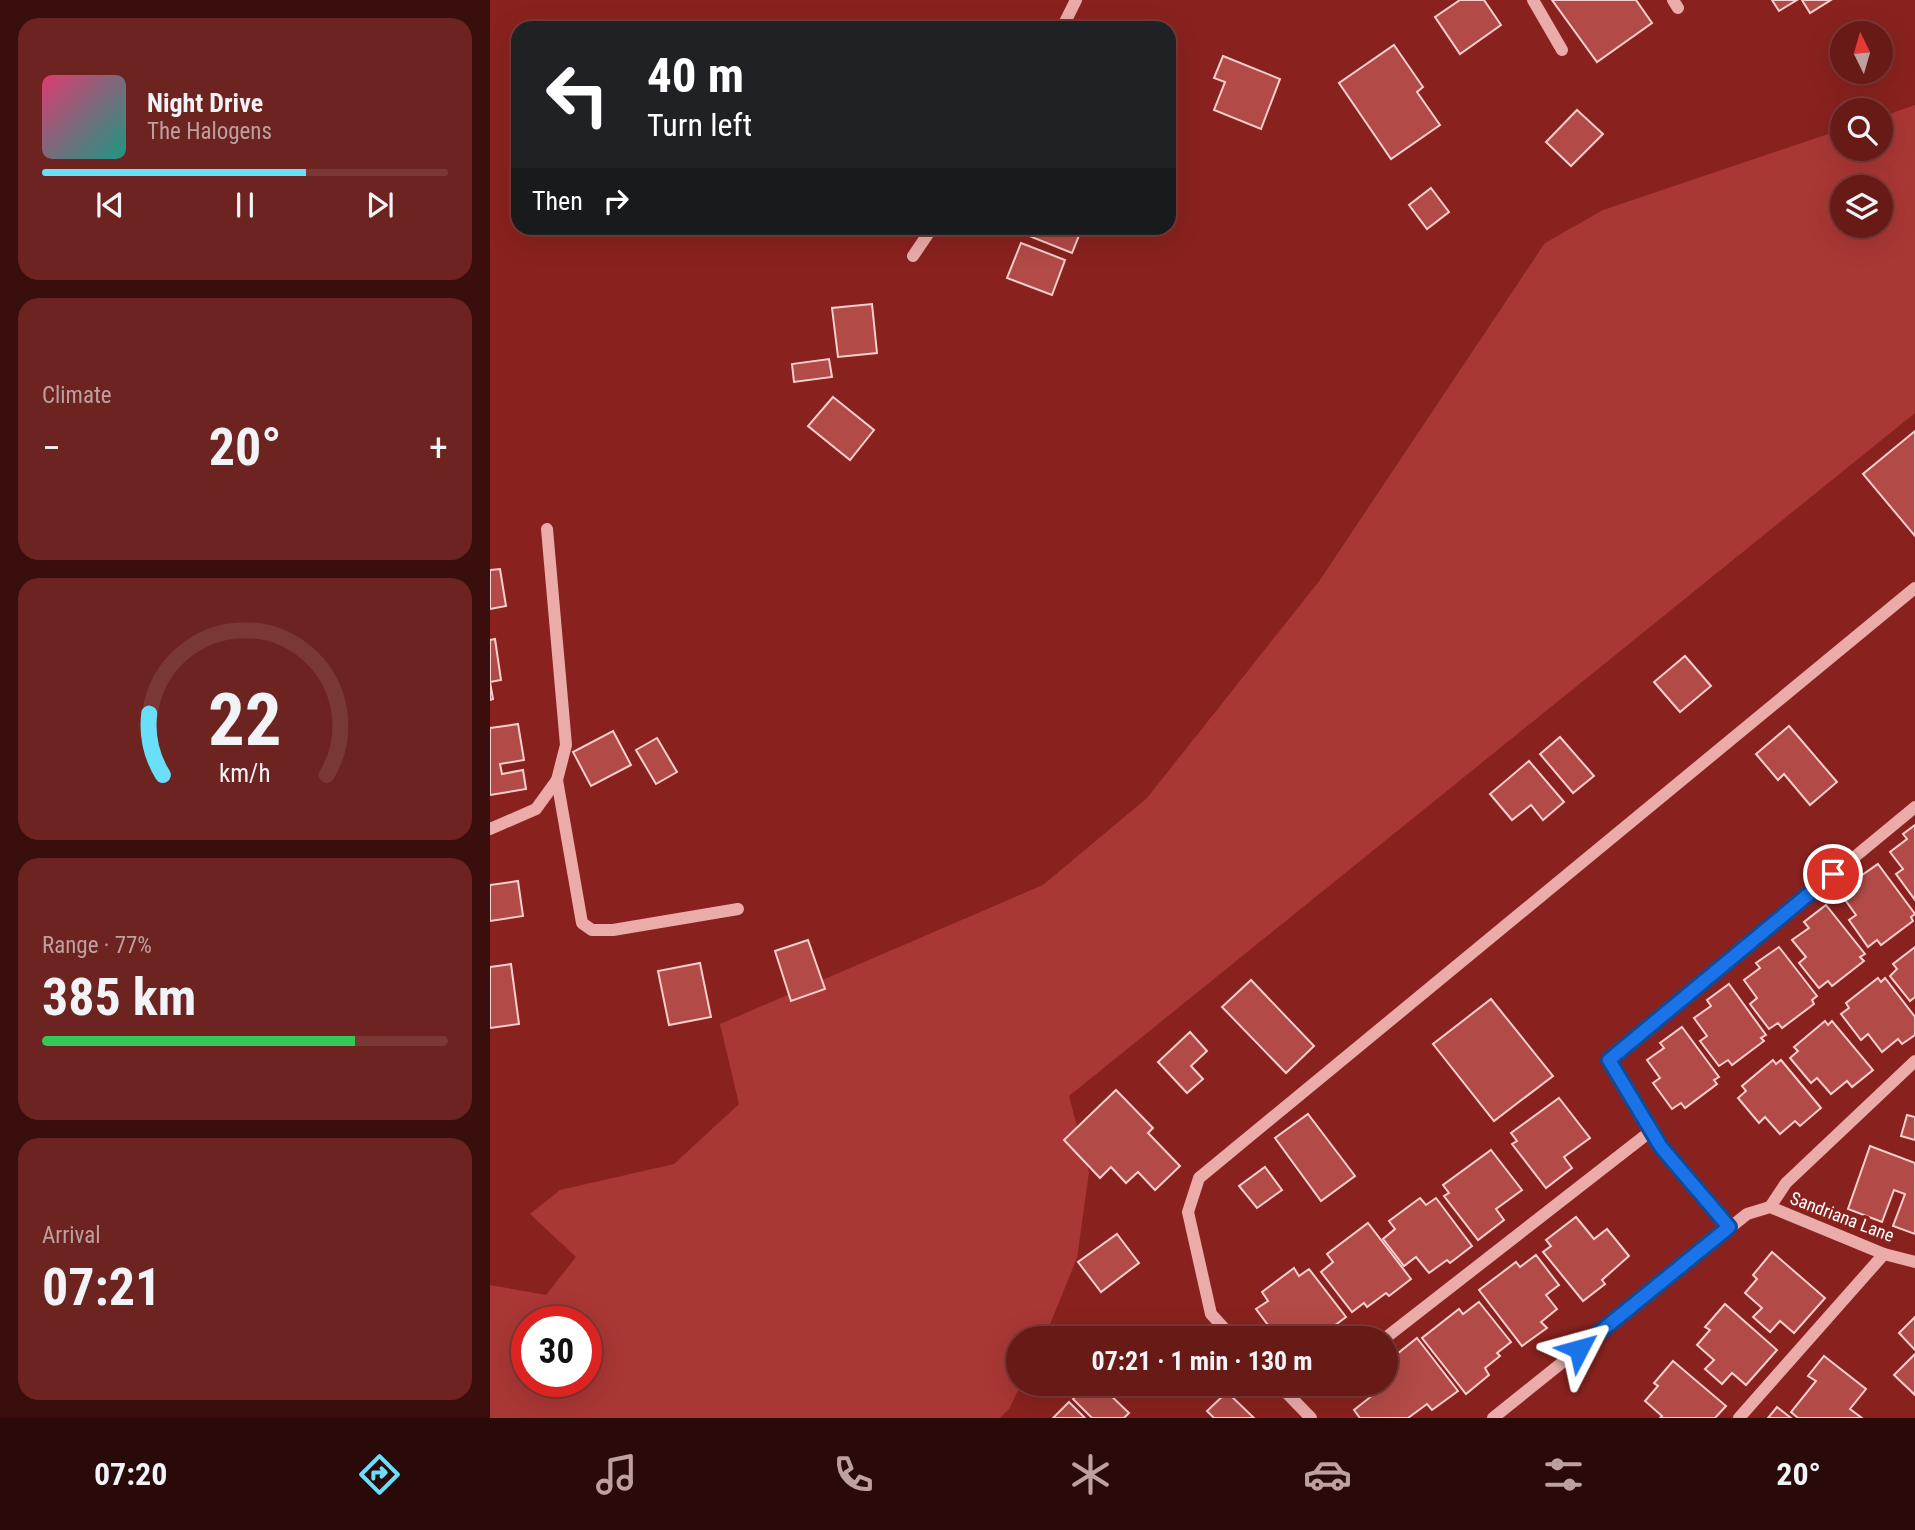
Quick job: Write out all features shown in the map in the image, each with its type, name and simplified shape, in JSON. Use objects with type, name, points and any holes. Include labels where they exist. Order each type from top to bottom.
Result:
[{"type":"street","points":[[1066,21],[1076,0]]},
{"type":"street","points":[[1532,0],[1562,50]]},
{"type":"street","points":[[913,256],[927,235]]},
{"type":"street","points":[[490,829],[536,809],[557,780],[566,745],[547,528]]},
{"type":"street","points":[[1222,1326],[1211,1314],[1188,1212],[1199,1178],[1915,588]]},
{"type":"street","points":[[557,780],[582,923],[592,930],[614,930],[738,909]]},
{"type":"street","points":[[1729,1227],[1661,1147],[1609,1060],[1915,807]]},
{"type":"street","points":[[1770,1207],[1786,1183],[1915,1061]]},
{"type":"street","points":[[1398,1328],[1651,1131]]},
{"type":"street","name":"Sandriana Lane","points":[[1493,1418],[1747,1214],[1770,1207],[1884,1254],[1915,1262]]},
{"type":"street","points":[[1739,1418],[1884,1254]]},
{"type":"street","points":[[1290,1396],[1311,1418]]},
{"type":"shaded area","points":[[1915,105],[1915,413],[1069,1096],[1089,1172],[1077,1258],[1049,1326],[1006,1326],[1006,1396],[1015,1396],[1009,1409],[1000,1418],[490,1418],[490,1285],[546,1295],[576,1257],[530,1214],[560,1190],[674,1164],[739,1104],[720,1024],[1043,885],[1147,798],[1320,580],[1545,243],[1603,210],[1830,133],[1830,161],[1893,161],[1893,113]]},
{"type":"building","points":[[1460,0],[1484,0],[1501,25],[1460,54],[1435,17]]},
{"type":"building","points":[[1552,0],[1636,0],[1652,23],[1597,62]]},
{"type":"building","points":[[1772,0],[1797,0],[1779,11]]},
{"type":"building","points":[[1802,0],[1831,0],[1810,13]]},
{"type":"building","points":[[1394,45],[1423,87],[1417,92],[1440,125],[1391,159],[1339,83]]},
{"type":"building","points":[[1223,56],[1280,79],[1261,129],[1214,110],[1225,82],[1214,78]]},
{"type":"building","points":[[1577,110],[1603,134],[1571,166],[1546,142]]},
{"type":"building","points":[[1431,188],[1449,212],[1427,229],[1409,205]]},
{"type":"building","points":[[1027,235],[1079,235],[1072,253]]},
{"type":"building","points":[[1021,243],[1065,260],[1052,295],[1007,278]]},
{"type":"building","points":[[872,304],[877,353],[838,357],[832,308]]},
{"type":"building","points":[[829,359],[832,377],[794,382],[792,364]]},
{"type":"building","points":[[833,397],[874,430],[850,460],[808,426]]},
{"type":"building","points":[[1915,431],[1915,536],[1863,474]]},
{"type":"building","points":[[500,569],[506,606],[490,609],[490,570]]},
{"type":"building","points":[[495,639],[501,680],[490,682],[490,640]]},
{"type":"building","points":[[1685,656],[1711,686],[1680,712],[1654,682]]},
{"type":"building","points":[[518,724],[524,760],[500,764],[502,774],[523,770],[526,789],[490,795],[490,728]]},
{"type":"building","points":[[1789,726],[1837,782],[1810,805],[1784,774],[1778,780],[1756,754]]},
{"type":"building","points":[[613,731],[631,765],[591,786],[573,752]]},
{"type":"building","points":[[1560,737],[1594,776],[1573,793],[1540,754]]},
{"type":"building","points":[[657,738],[677,772],[656,784],[636,750]]},
{"type":"building","points":[[1529,761],[1564,802],[1543,820],[1531,805],[1512,820],[1490,794]]},
{"type":"building","points":[[1915,825],[1915,900],[1896,874],[1903,869],[1890,852],[1907,839],[1903,834]]},
{"type":"building","points":[[1878,864],[1915,914],[1911,917],[1913,921],[1881,945],[1877,940],[1868,947],[1849,920],[1856,915],[1843,897],[1859,885],[1855,880]]},
{"type":"building","points":[[518,881],[523,916],[490,921],[490,885]]},
{"type":"building","points":[[1826,905],[1865,954],[1860,957],[1864,961],[1832,986],[1828,981],[1819,988],[1799,963],[1806,957],[1792,940],[1809,928],[1804,922]]},
{"type":"building","points":[[808,940],[825,989],[791,1001],[775,951]]},
{"type":"building","points":[[1779,947],[1817,996],[1812,1000],[1814,1004],[1782,1028],[1778,1023],[1769,1029],[1750,1004],[1757,998],[1744,980],[1760,968],[1756,963]]},
{"type":"building","points":[[1915,947],[1915,997],[1910,1001],[1890,976],[1897,969],[1893,964]]},
{"type":"building","points":[[700,963],[711,1017],[669,1025],[658,971]]},
{"type":"building","points":[[511,964],[519,1024],[490,1028],[490,967]]},
{"type":"building","points":[[1878,978],[1881,982],[1885,978],[1915,1017],[1915,1035],[1902,1044],[1898,1039],[1882,1052],[1868,1034],[1861,1040],[1841,1014],[1849,1008],[1846,1003]]},
{"type":"building","points":[[1251,980],[1314,1046],[1286,1073],[1222,1007]]},
{"type":"building","points":[[1729,984],[1766,1035],[1761,1038],[1764,1041],[1732,1065],[1728,1060],[1719,1066],[1700,1041],[1707,1036],[1694,1018],[1711,1006],[1707,1000]]},
{"type":"building","points":[[1491,999],[1553,1076],[1494,1121],[1433,1044]]},
{"type":"building","points":[[1825,1021],[1828,1025],[1832,1021],[1873,1070],[1852,1087],[1847,1081],[1831,1094],[1817,1078],[1811,1083],[1790,1058],[1798,1051],[1794,1047]]},
{"type":"building","points":[[1682,1027],[1719,1077],[1714,1080],[1717,1084],[1685,1108],[1681,1103],[1672,1109],[1653,1083],[1660,1078],[1647,1060],[1664,1048],[1660,1043]]},
{"type":"building","points":[[1190,1032],[1207,1051],[1191,1066],[1203,1079],[1187,1093],[1158,1062]]},
{"type":"building","points":[[1773,1060],[1776,1064],[1781,1060],[1821,1108],[1800,1126],[1795,1121],[1780,1134],[1765,1117],[1759,1123],[1738,1098],[1746,1091],[1742,1086]]},
{"type":"building","points":[[1116,1090],[1153,1128],[1148,1133],[1180,1166],[1155,1190],[1138,1172],[1126,1183],[1111,1167],[1100,1178],[1064,1140]]},
{"type":"building","points":[[1559,1098],[1590,1138],[1564,1157],[1572,1168],[1546,1188],[1512,1144],[1517,1141],[1511,1133]]},
{"type":"building","points":[[1308,1114],[1355,1176],[1321,1201],[1275,1138]]},
{"type":"building","points":[[1907,1115],[1915,1117],[1915,1140],[1901,1136]]},
{"type":"building","points":[[1870,1146],[1915,1163],[1915,1234],[1893,1226],[1905,1194],[1894,1190],[1882,1222],[1848,1209]]},
{"type":"building","points":[[1491,1150],[1522,1190],[1496,1209],[1504,1220],[1478,1240],[1444,1196],[1449,1193],[1443,1185]]},
{"type":"building","points":[[1265,1167],[1282,1190],[1257,1208],[1239,1186]]},
{"type":"building","points":[[1420,1198],[1426,1205],[1436,1198],[1472,1246],[1450,1263],[1447,1260],[1429,1273],[1416,1257],[1404,1266],[1383,1239],[1395,1229],[1389,1221]]},
{"type":"building","points":[[1576,1217],[1594,1239],[1607,1229],[1629,1256],[1602,1280],[1605,1284],[1583,1301],[1543,1252],[1551,1246],[1546,1240]]},
{"type":"building","points":[[1368,1223],[1411,1279],[1389,1296],[1386,1293],[1367,1307],[1364,1303],[1352,1312],[1321,1272],[1333,1262],[1327,1254]]},
{"type":"building","points":[[1117,1234],[1139,1263],[1101,1292],[1078,1262]]},
{"type":"building","points":[[1772,1252],[1825,1298],[1794,1333],[1780,1321],[1770,1332],[1753,1317],[1762,1308],[1745,1293],[1757,1279],[1753,1275]]},
{"type":"building","points":[[1536,1255],[1559,1285],[1546,1295],[1557,1309],[1541,1322],[1547,1328],[1522,1346],[1479,1290],[1516,1262],[1520,1267]]},
{"type":"building","points":[[1294,1268],[1299,1276],[1309,1269],[1346,1317],[1334,1326],[1269,1326],[1256,1309],[1268,1301],[1262,1292]]},
{"type":"building","points":[[1479,1302],[1511,1342],[1497,1353],[1500,1356],[1485,1368],[1489,1375],[1466,1394],[1422,1338],[1459,1309],[1463,1314]]},
{"type":"building","points":[[1725,1304],[1777,1350],[1746,1385],[1732,1373],[1722,1384],[1705,1369],[1714,1360],[1697,1345],[1710,1330],[1705,1327]]},
{"type":"building","points":[[1915,1317],[1915,1350],[1899,1333]]},
{"type":"building","points":[[1417,1338],[1458,1391],[1432,1410],[1427,1404],[1408,1418],[1360,1418],[1354,1410],[1372,1396],[1398,1396],[1398,1353]]},
{"type":"building","points":[[1915,1354],[1915,1395],[1894,1375]]},
{"type":"building","points":[[1824,1356],[1866,1389],[1850,1409],[1862,1418],[1798,1418],[1791,1412],[1816,1381],[1808,1376]]},
{"type":"building","points":[[1673,1361],[1726,1406],[1715,1418],[1660,1418],[1662,1416],[1645,1401],[1658,1386],[1654,1383]]},
{"type":"building","points":[[1076,1396],[1111,1396],[1129,1413],[1124,1418],[1092,1418],[1073,1399]]},
{"type":"building","points":[[1223,1396],[1231,1396],[1254,1418],[1214,1418],[1207,1411]]},
{"type":"building","points":[[1069,1402],[1085,1418],[1053,1418]]},
{"type":"building","points":[[1777,1407],[1791,1418],[1768,1418]]},
{"type":"route","points":[[1579,1349],[1729,1227],[1661,1147],[1609,1060],[1833,874]]}]
